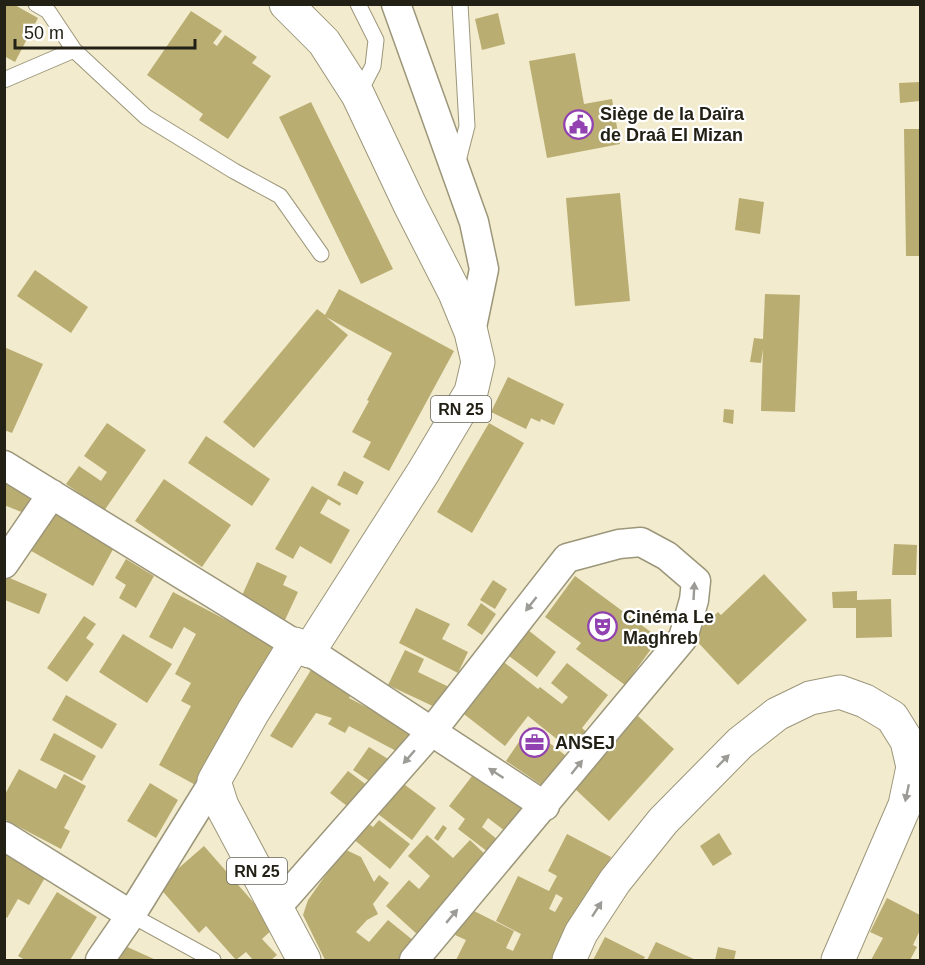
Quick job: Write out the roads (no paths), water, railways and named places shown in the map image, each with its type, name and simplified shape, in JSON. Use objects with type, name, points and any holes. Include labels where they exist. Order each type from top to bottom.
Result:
[{"type":"main road","name":"RN 25","points":[[286,4],[324,42],[358,95],[455,293],[471,332],[478,362],[471,392],[418,481],[302,648],[253,712],[214,781],[222,806],[304,960]]},
{"type":"main road","points":[[569,960],[581,933],[615,881],[663,821],[740,743],[777,714],[810,698],[840,692],[864,701],[892,717],[914,736],[913,767],[905,806],[838,960]]},
{"type":"street","points":[[396,4],[474,222],[484,269],[471,332]]},
{"type":"street","points":[[4,465],[302,648],[545,806]]},
{"type":"street","points":[[4,564],[52,494]]},
{"type":"street","points":[[277,908],[432,731],[567,558],[619,544],[641,542],[667,556],[696,581],[694,600],[683,638],[545,806],[414,960]]},
{"type":"street","points":[[100,960],[131,915],[214,781]]},
{"type":"street","points":[[4,836],[131,915]]},
{"type":"lane","points":[[36,4],[48,11],[74,50],[146,117],[234,171],[280,196],[321,254]]},
{"type":"lane","points":[[358,4],[376,40],[373,66],[358,95]]},
{"type":"lane","points":[[455,171],[467,126],[460,4]]},
{"type":"lane","points":[[4,80],[74,50]]},
{"type":"lane","points":[[131,915],[213,960]]},
{"type":"place","name":"Siège de la Daïra de Draâ El Mizan","points":[[579,124]]},
{"type":"place","name":"Cinéma Le Maghreb","points":[[602,627]]},
{"type":"place","name":"ANSEJ","points":[[534,743]]}]
